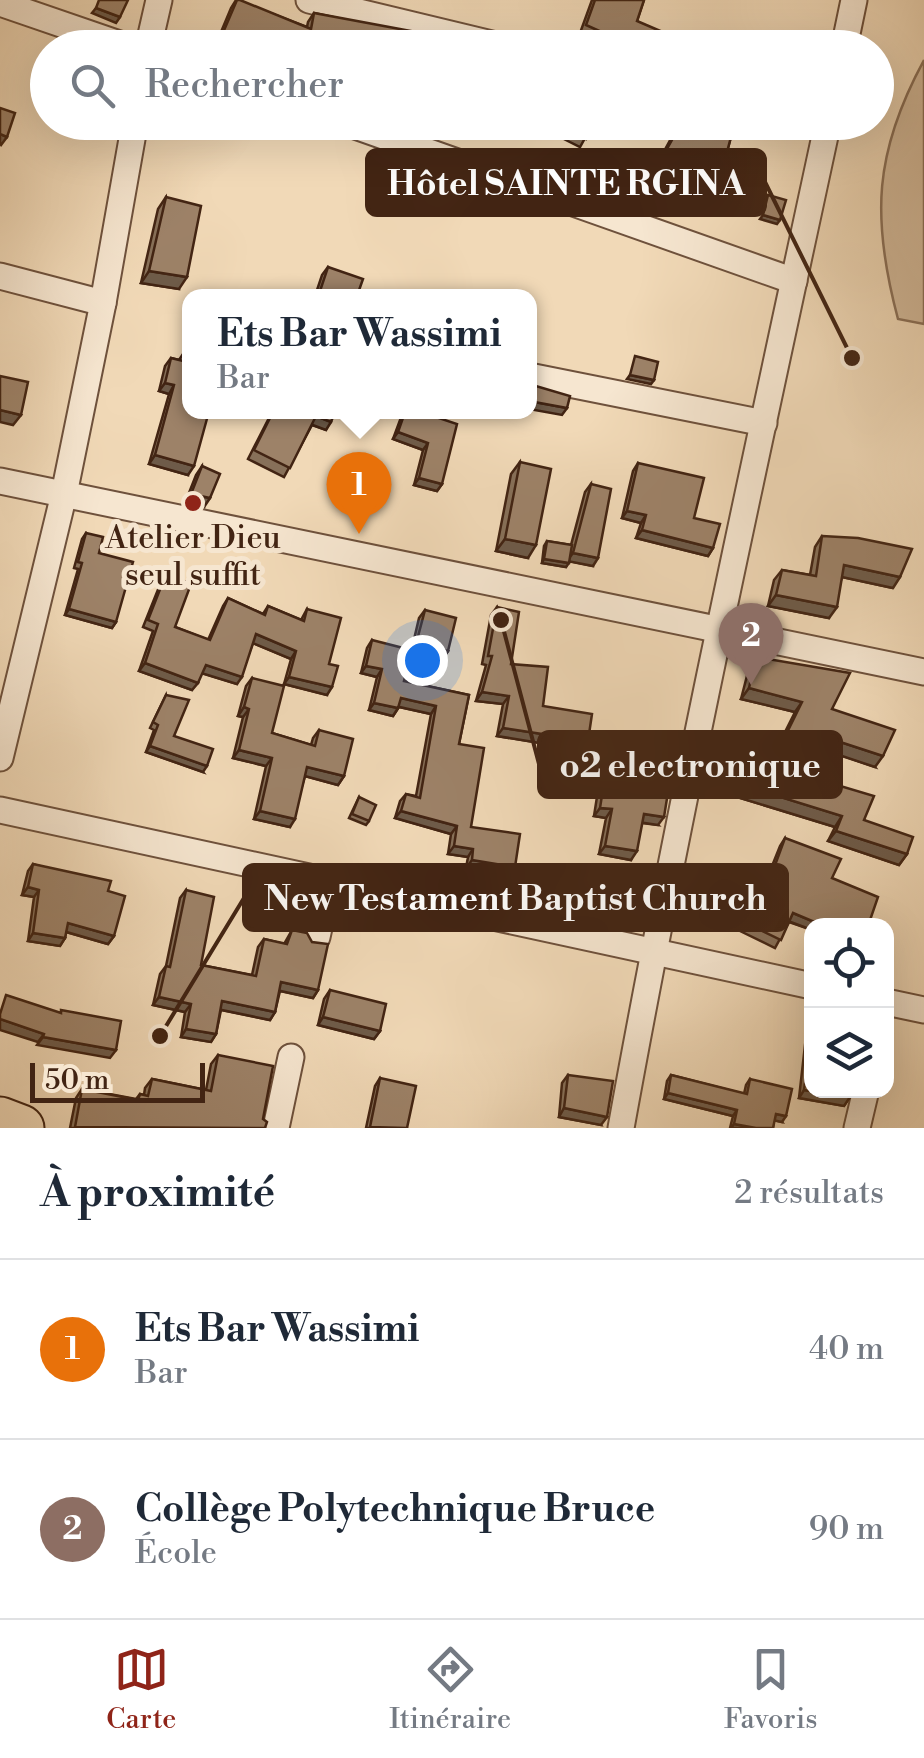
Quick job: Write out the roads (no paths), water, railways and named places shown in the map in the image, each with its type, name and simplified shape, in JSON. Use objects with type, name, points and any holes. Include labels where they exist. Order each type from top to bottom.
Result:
[{"type":"highway","points":[[0,1120],[22,1128]]},
{"type":"street","points":[[152,30],[159,0]]},
{"type":"street","points":[[309,0],[433,30]]},
{"type":"street","points":[[848,30],[854,0]]},
{"type":"street","points":[[5,10],[71,30]]},
{"type":"street","points":[[0,758],[64,494],[132,140]]},
{"type":"street","points":[[395,140],[794,281]]},
{"type":"street","points":[[621,1128],[719,630],[824,140]]},
{"type":"street","points":[[0,276],[103,303]]},
{"type":"street","points":[[537,378],[764,422]]},
{"type":"street","points":[[0,481],[924,672]]},
{"type":"street","points":[[0,810],[804,984]]},
{"type":"street","points":[[317,937],[330,882]]},
{"type":"street","points":[[894,1004],[924,1010]]},
{"type":"street","points":[[276,1128],[292,1057]]},
{"type":"street","points":[[857,1128],[864,1098]]},
{"type":"place","name":"Hôtel SAINTE RGINA","points":[[852,358]]},
{"type":"place","name":"Atelier Dieu seul suffit","points":[[193,503]]},
{"type":"place","name":"Ets Bar Wassimi","points":[[359,534]]},
{"type":"place","name":"o2 electronique","points":[[501,620]]},
{"type":"place","name":"Collège Polytechnique Bruce","points":[[751,685]]},
{"type":"place","name":"New Testament Baptist Church","points":[[160,1036]]}]
